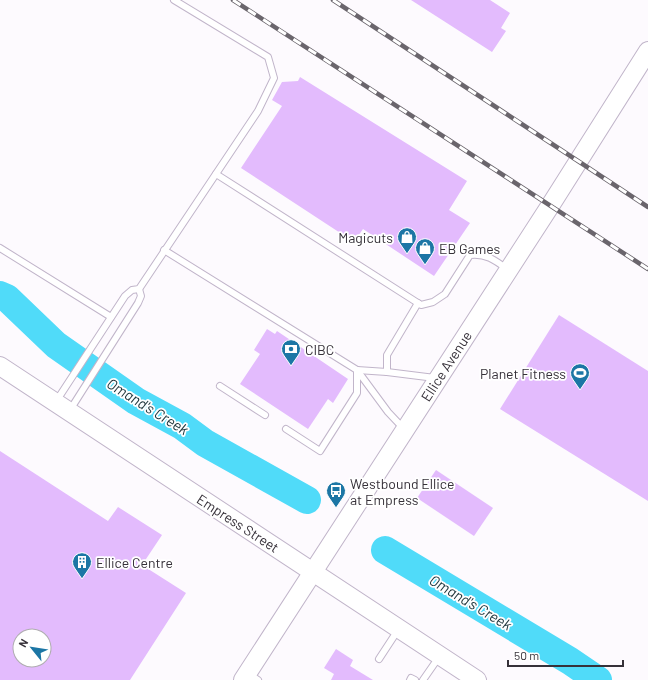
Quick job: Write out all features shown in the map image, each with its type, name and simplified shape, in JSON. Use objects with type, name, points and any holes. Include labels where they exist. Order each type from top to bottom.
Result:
[{"type":"main road","name":"Ellice Avenue","points":[[249,678],[312,572],[648,51]]},
{"type":"main road","name":"Empress Street","points":[[0,366],[477,680]]},
{"type":"lane","points":[[62,407],[72,378],[91,348],[125,296],[132,290],[139,289],[258,111],[274,78],[268,57],[174,0]]},
{"type":"lane","points":[[216,174],[421,305],[433,302],[444,294],[470,255],[478,254],[494,259],[508,270]]},
{"type":"lane","points":[[0,248],[111,317]]},
{"type":"lane","points":[[164,250],[357,370],[388,412],[405,430]]},
{"type":"lane","points":[[62,407],[85,386],[104,357],[142,296],[139,289]]},
{"type":"lane","points":[[387,372],[387,355],[418,303]]},
{"type":"lane","points":[[357,370],[438,378]]},
{"type":"lane","points":[[286,429],[320,452],[357,393],[357,370]]},
{"type":"lane","points":[[220,386],[265,415]]},
{"type":"lane","points":[[379,659],[399,629]]},
{"type":"lane","points":[[423,680],[440,656]]},
{"type":"lane","points":[[410,680],[411,678],[415,680]]},
{"type":"building","points":[[411,0],[490,0],[510,13],[501,28],[506,31],[492,52]]},
{"type":"building","points":[[300,77],[467,181],[449,210],[470,223],[434,276],[363,229],[354,242],[241,168],[282,106],[272,100],[282,82],[298,81]]},
{"type":"building","name":"Planet Fitness","points":[[559,315],[648,371],[648,501],[500,409]]},
{"type":"building","name":"CIBC","points":[[267,329],[275,334],[277,331],[348,379],[333,403],[328,399],[308,429],[240,384],[260,354],[254,350]]},
{"type":"building","name":"Ellice Centre","points":[[0,451],[108,521],[118,507],[162,535],[142,565],[186,593],[130,680],[0,680]]},
{"type":"building","points":[[436,470],[493,508],[474,536],[417,498]]},
{"type":"building","points":[[336,649],[353,660],[350,666],[373,680],[331,680],[334,674],[324,668]]},
{"type":"waterway","name":"Omand's Creek","points":[[0,295],[7,298],[56,345],[136,401],[182,426],[205,443],[307,500]]},
{"type":"waterway","name":"Omand's Creek","points":[[385,550],[570,661],[598,680]]},
{"type":"railway","points":[[233,0],[648,269]]},
{"type":"railway","points":[[333,0],[648,207]]},
{"type":"place","name":"Magicuts","points":[[407,254]]},
{"type":"place","name":"EB Games","points":[[425,265]]},
{"type":"place","name":"CIBC","points":[[291,366]]},
{"type":"place","name":"Planet Fitness","points":[[580,390]]},
{"type":"place","name":"Westbound Ellice at Empress","points":[[336,508]]},
{"type":"place","name":"Ellice Centre","points":[[82,579]]}]
